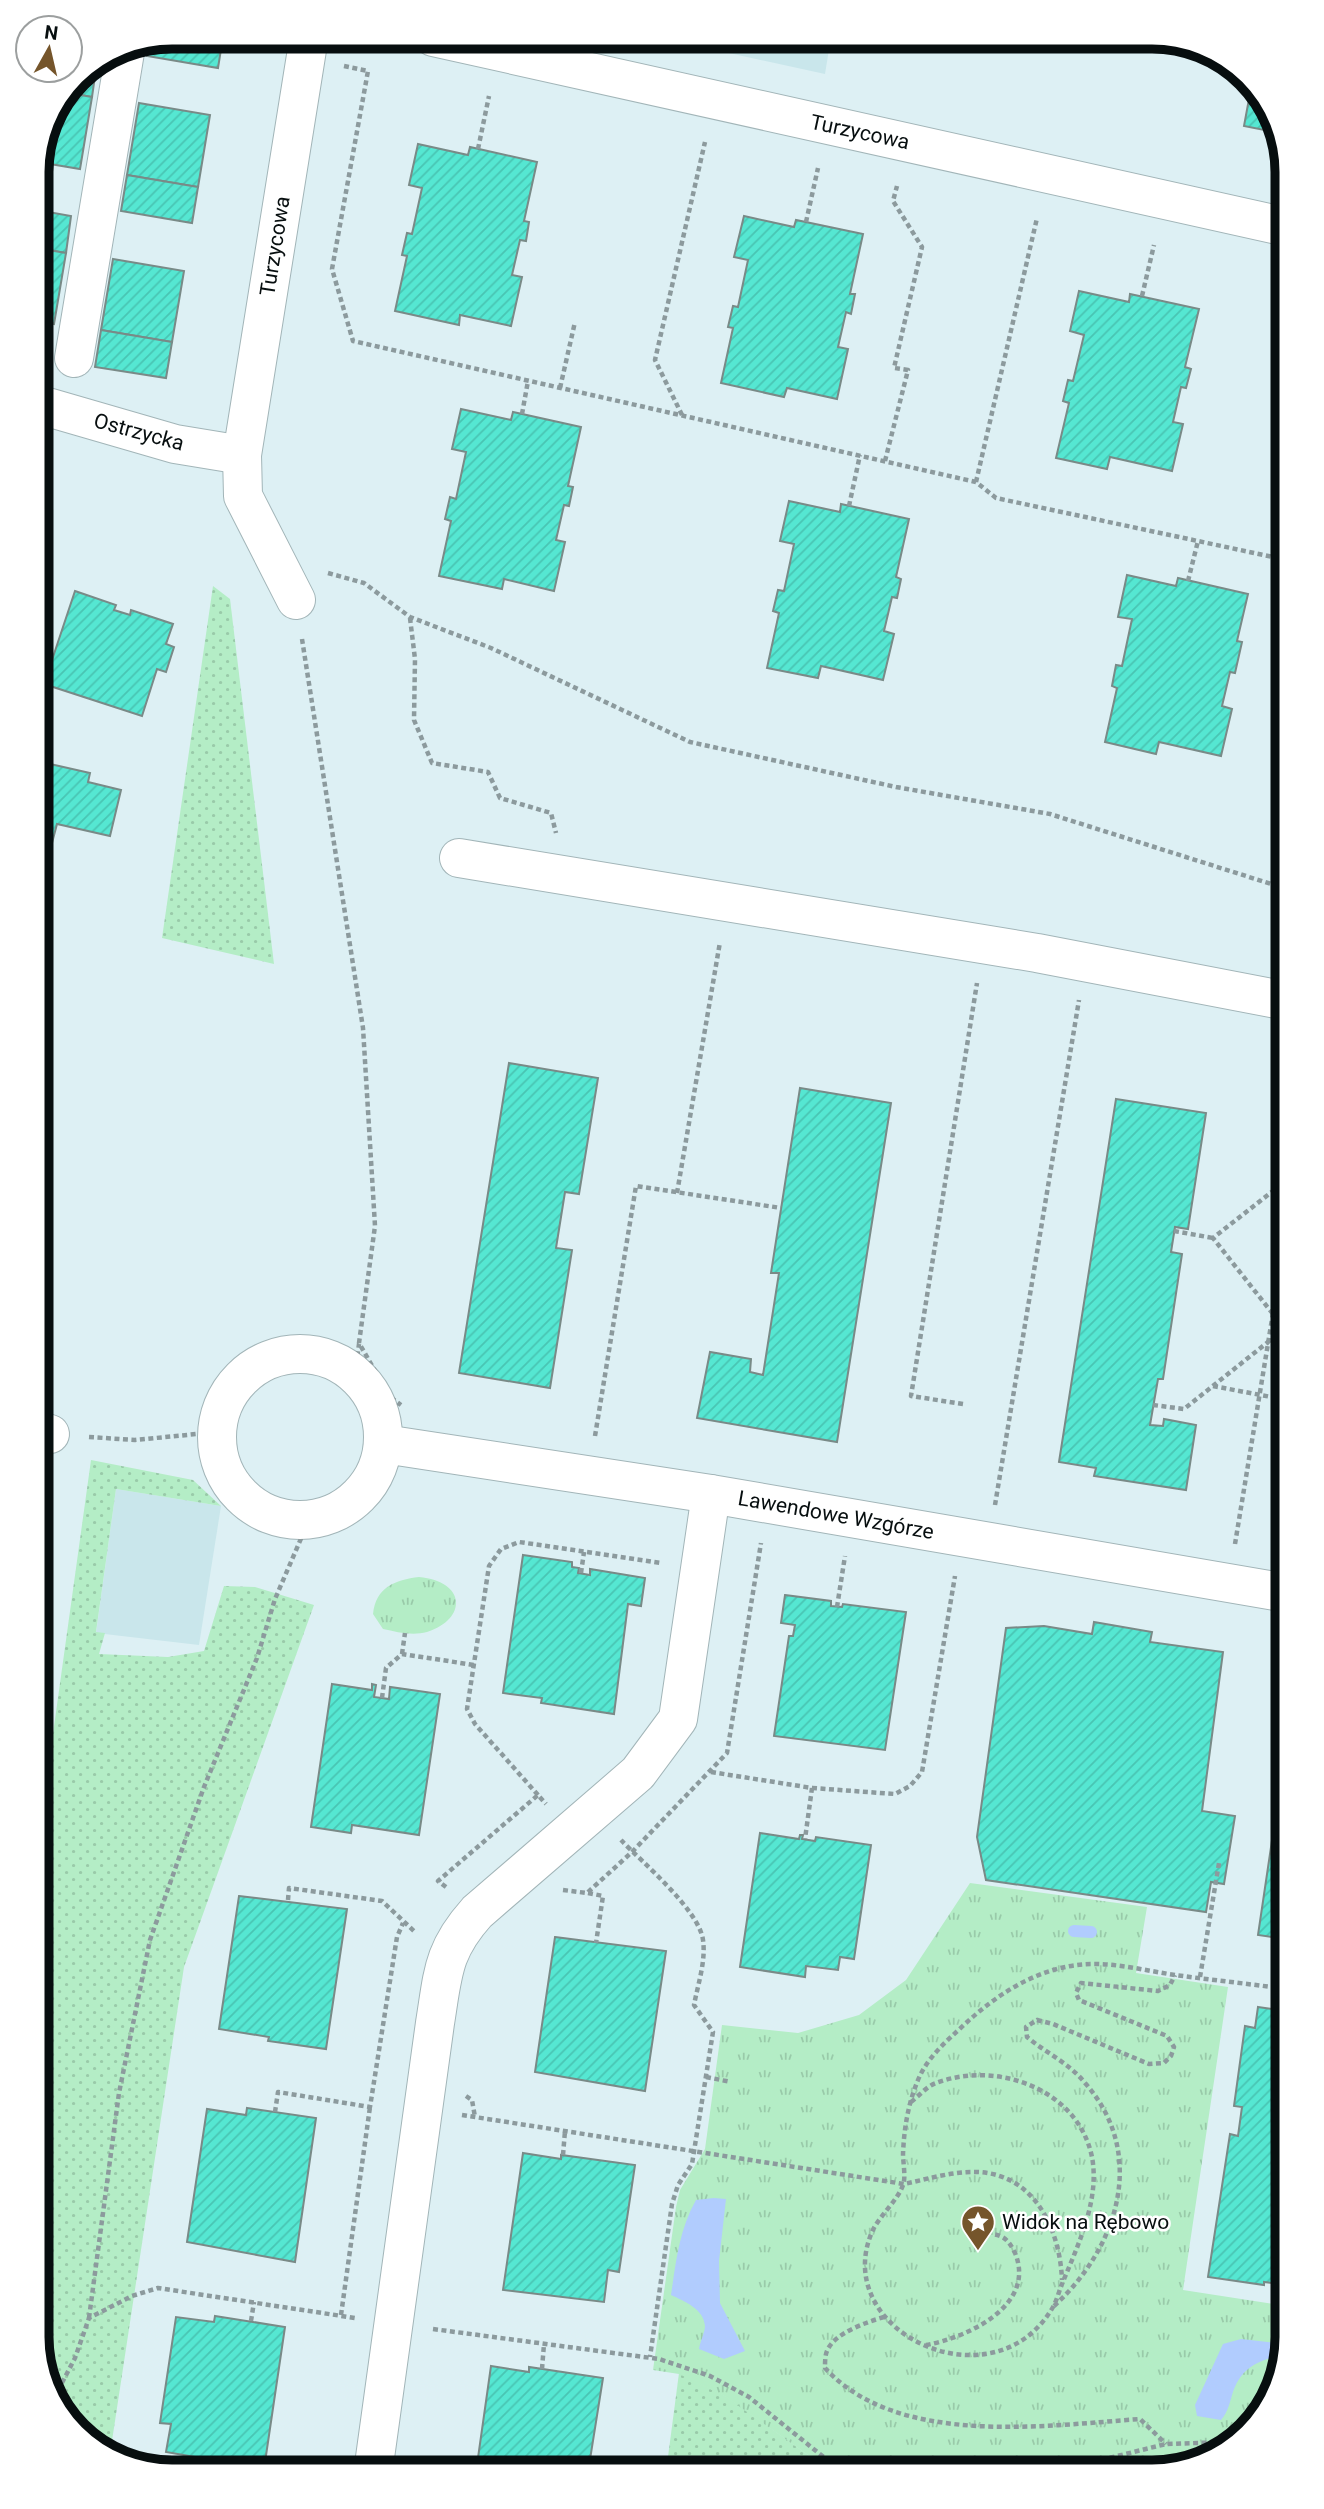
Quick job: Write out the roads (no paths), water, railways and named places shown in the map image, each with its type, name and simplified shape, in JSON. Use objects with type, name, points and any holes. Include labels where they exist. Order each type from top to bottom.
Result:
[{"type":"street","name":"Turzycowa","points":[[296,600],[243,496],[242,455],[307,49]]},
{"type":"street","name":"Turzycowa","points":[[487,49],[1275,224]]},
{"type":"street","points":[[74,358],[124,59]]},
{"type":"street","name":"Ostrzycka","points":[[49,407],[175,444],[242,455]]},
{"type":"street","points":[[459,858],[1085,961],[1275,998]]},
{"type":"street","points":[[306,1353],[332,1360],[357,1358],[382,1418],[384,1444],[376,1472],[360,1496],[337,1512],[309,1520],[281,1518],[254,1507],[233,1487],[220,1461],[217,1432],[222,1407],[236,1384],[256,1366],[280,1356],[306,1353]]},
{"type":"street","name":"Lawendowe Wzgórze","points":[[384,1444],[711,1494],[1275,1591]]},
{"type":"street","points":[[375,2460],[443,1971],[457,1934],[477,1912],[638,1773],[678,1719],[711,1494]]},
{"type":"water","points":[[726,2199],[719,2261],[720,2303],[745,2351],[724,2359],[699,2349],[704,2320],[692,2306],[671,2295],[679,2246],[690,2211],[696,2200]]},
{"type":"water","points":[[1241,2339],[1275,2343],[1274,2353],[1273,2358],[1259,2362],[1242,2375],[1221,2420],[1197,2416],[1195,2405],[1223,2344]]},
{"type":"waterway","points":[[1074,1931],[1091,1932]]},
{"type":"place","name":"Widok na Rębowo","points":[[978,2252]]}]
